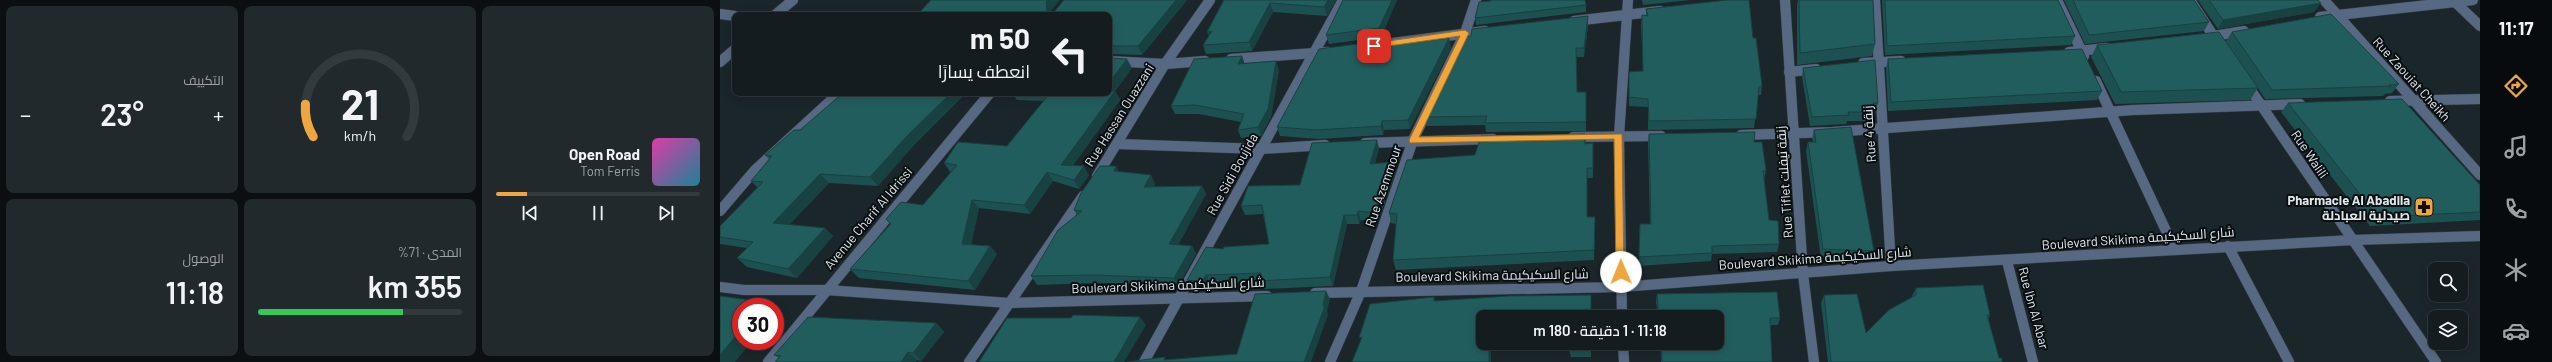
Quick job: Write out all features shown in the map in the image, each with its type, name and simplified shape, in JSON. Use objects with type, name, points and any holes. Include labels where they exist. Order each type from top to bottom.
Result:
[{"type":"street","points":[[778,12],[792,0]]},
{"type":"street","name":"Rue Hassan Ouazzani","points":[[969,362],[1118,144],[1165,64],[1210,0]]},
{"type":"street","name":"Rue Sidi Boujida","points":[[1144,362],[1343,0]]},
{"type":"street","name":"Rue Azemmour","points":[[1330,362],[1361,291],[1413,140],[1465,33],[1476,0]]},
{"type":"street","points":[[1622,310],[1619,136],[1628,0]]},
{"type":"street","name":"Rue Tiflet زنقة تيفلت","points":[[1785,0],[1803,274],[1814,362]]},
{"type":"street","name":"Rue 4 زنقة","points":[[1875,0],[1881,129],[1891,266]]},
{"type":"street","points":[[2057,0],[2175,250]]},
{"type":"street","points":[[2190,0],[2222,49]]},
{"type":"street","name":"Rue Zaouiat Cheikh","points":[[2324,0],[2480,175]]},
{"type":"street","points":[[2313,18],[2336,14],[2474,0]]},
{"type":"street","points":[[2456,3],[2480,26]]},
{"type":"street","points":[[1562,23],[1667,10]]},
{"type":"street","points":[[720,14],[732,16]]},
{"type":"street","points":[[1351,49],[1495,30]]},
{"type":"street","points":[[2198,38],[2213,37],[2252,30]]},
{"type":"street","points":[[2058,52],[2120,47]]},
{"type":"street","points":[[1112,61],[1165,64],[1313,54],[1336,51]]},
{"type":"street","points":[[720,62],[732,52]]},
{"type":"street","points":[[1856,64],[1909,60]]},
{"type":"street","points":[[1789,72],[1826,67]]},
{"type":"street","name":"Rue Walili","points":[[2240,74],[2436,362]]},
{"type":"street","points":[[720,211],[755,170],[836,96]]},
{"type":"street","name":"Avenue Charif Al Idrissi","points":[[768,362],[988,96]]},
{"type":"street","points":[[2376,102],[2480,98]]},
{"type":"street","points":[[1731,135],[1795,134],[1881,129],[2109,111],[2307,104]]},
{"type":"street","points":[[1563,137],[1675,136]]},
{"type":"street","points":[[1352,144],[1413,140],[1500,139]]},
{"type":"street","points":[[1118,144],[1261,149],[1337,145]]},
{"type":"street","name":"Boulevard Skikima شارع السكيكيمة","points":[[1305,294],[1361,291],[1621,287],[1891,266],[2007,261],[2228,246],[2480,236]]},
{"type":"street","points":[[2228,246],[2289,362]]},
{"type":"street","name":"Rue Ibn Al Abar","points":[[2007,261],[2033,362]]},
{"type":"street","name":"Boulevard Skikima شارع السكيكيمة","points":[[720,287],[744,290],[827,290],[1009,303],[1177,300],[1281,295]]},
{"type":"street","points":[[1623,350],[1624,362]]},
{"type":"building","points":[[931,0],[1048,0],[1046,2],[1047,11],[1054,12],[920,12]]},
{"type":"building","points":[[1064,0],[1176,0],[1138,46],[1112,46],[1112,12],[1054,12]]},
{"type":"building","points":[[1224,0],[1328,0],[1324,7],[1270,3],[1249,42],[1203,45],[1212,31],[1207,32]]},
{"type":"building","points":[[1343,0],[1392,0],[1379,28],[1326,35]]},
{"type":"building","points":[[1491,0],[1585,0],[1586,5],[1475,18],[1479,2]]},
{"type":"building","points":[[1728,0],[1749,0],[1753,38],[1756,38],[1762,86],[1759,87],[1756,119],[1649,121],[1648,99],[1629,97],[1629,72],[1643,71],[1642,15],[1648,16],[1646,9]]},
{"type":"building","points":[[1799,0],[1873,0],[1875,44],[1800,53]]},
{"type":"building","points":[[1885,0],[2058,0],[2075,36],[1887,46]]},
{"type":"building","points":[[2073,0],[2194,0],[2209,22],[2089,35]]},
{"type":"building","points":[[2209,0],[2318,0],[2321,3],[2223,20]]},
{"type":"building","points":[[2331,14],[2399,84],[2389,85],[2391,86],[2272,90],[2232,32]]},
{"type":"building","points":[[1588,16],[1584,48],[1576,48],[1577,92],[1586,92],[1586,122],[1485,123],[1487,116],[1425,117],[1465,37],[1471,36],[1472,29]]},
{"type":"building","points":[[2219,32],[2258,88],[2121,92],[2097,45]]},
{"type":"building","points":[[1449,38],[1408,120],[1382,121],[1381,126],[1316,130],[1277,127],[1319,49],[1373,42],[1371,47]]},
{"type":"building","points":[[2082,49],[2102,91],[1891,102],[1888,59]]},
{"type":"building","points":[[1242,56],[1238,64],[1276,61],[1268,109],[1258,127],[1238,130],[1244,114],[1195,105],[1171,106],[1194,59]]},
{"type":"building","points":[[1112,58],[1127,59],[1112,79]]},
{"type":"building","points":[[1875,60],[1878,103],[1873,103],[1876,112],[1848,112],[1849,115],[1812,117],[1803,68]]},
{"type":"building","points":[[840,96],[948,96],[906,137],[870,177],[820,174],[773,223],[825,228],[788,269],[737,258],[753,242],[720,237],[720,226],[763,182],[751,181],[772,156],[765,155],[794,130],[800,130]]},
{"type":"building","points":[[1048,96],[1111,96],[1061,165],[1084,166],[1074,180],[1047,172],[1024,205],[972,200],[962,244],[990,246],[968,281],[850,269],[891,224],[886,219],[901,202],[923,205],[957,165],[944,163],[958,142],[1007,146]]},
{"type":"building","points":[[2402,99],[2480,185],[2480,212],[2378,217],[2288,103]]},
{"type":"building","points":[[1851,127],[1874,251],[1823,249],[1808,142],[1816,142],[1814,130]]},
{"type":"building","points":[[1755,132],[1754,142],[1762,142],[1766,171],[1763,171],[1769,220],[1778,221],[1779,244],[1712,246],[1712,253],[1639,257],[1640,224],[1651,224],[1649,134]]},
{"type":"building","points":[[1585,134],[1585,144],[1593,143],[1593,168],[1587,168],[1587,217],[1595,217],[1594,250],[1393,260],[1397,214],[1389,213],[1407,160],[1475,155],[1481,136]]},
{"type":"building","points":[[1377,140],[1370,164],[1393,162],[1376,213],[1358,211],[1357,215],[1344,215],[1330,277],[1259,281],[1261,273],[1206,275],[1202,282],[1187,280],[1206,247],[1223,249],[1224,247],[1269,244],[1262,205],[1241,206],[1248,186],[1300,185],[1312,143]]},
{"type":"building","points":[[1100,166],[1116,166],[1114,171],[1151,175],[1144,187],[1202,186],[1169,244],[1192,246],[1174,278],[1093,275],[1031,276],[1058,230],[1082,211],[1074,210],[1081,193]]},
{"type":"building","points":[[1983,285],[1990,315],[1987,315],[1999,358],[2002,358],[2002,362],[1831,362],[1824,295],[1857,294],[1866,333],[1889,310],[1916,295],[1916,288]]},
{"type":"building","points":[[1326,291],[1323,306],[1325,306],[1304,362],[1127,362],[1165,357],[1164,360],[1237,354],[1255,294]]},
{"type":"building","points":[[1777,292],[1780,318],[1770,318],[1772,362],[1662,362],[1661,350],[1724,350],[1724,310],[1658,310],[1657,294]]},
{"type":"building","points":[[1591,295],[1591,310],[1476,310],[1476,350],[1489,350],[1489,362],[1352,362],[1362,337],[1359,338],[1370,304],[1434,297],[1434,301],[1509,296]]},
{"type":"building","points":[[720,296],[735,298],[732,298],[732,341],[720,355]]},
{"type":"building","points":[[1073,315],[1140,317],[1114,362],[979,362],[1007,318],[1071,318]]},
{"type":"building","points":[[808,317],[936,323],[913,353],[908,352],[901,362],[775,362],[781,356],[774,355],[778,350],[784,350],[784,344]]},
{"type":"place","name":"Pharmacie Al Abadila صيدلية العبادلة","points":[[2424,207]]},
{"type":"route","points":[[1374,46],[1465,33],[1413,140],[1619,136],[1621,272]]}]
